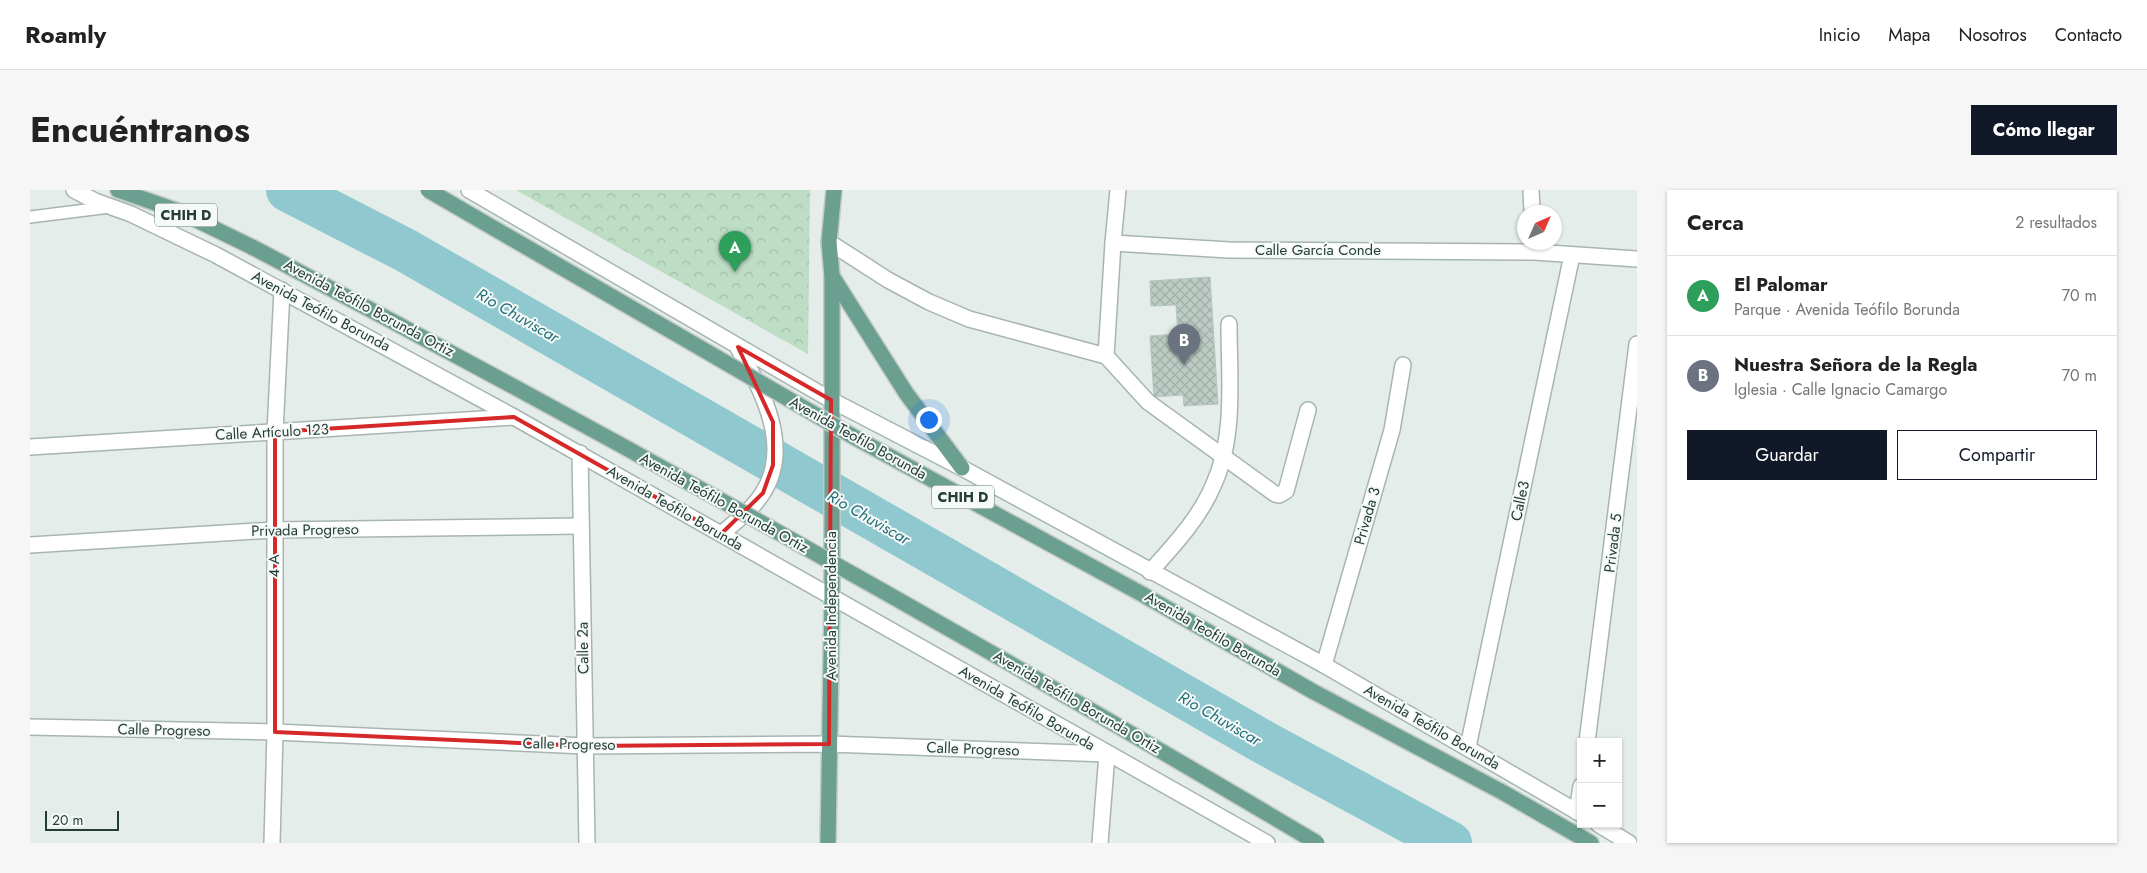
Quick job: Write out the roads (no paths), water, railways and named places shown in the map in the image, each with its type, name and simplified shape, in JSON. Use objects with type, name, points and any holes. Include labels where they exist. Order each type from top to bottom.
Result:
[{"type":"main road","name":"Avenida Teófilo Borunda Ortiz","points":[[118,190],[178,211],[252,247],[550,405],[1134,734],[1317,843]]},
{"type":"main road","name":"Avenida Teofilo Borunda","points":[[428,190],[854,437],[1140,593],[1314,692],[1504,793],[1591,843]]},
{"type":"main road","name":"Avenida Independencia","points":[[828,843],[832,596],[830,400],[832,276],[829,242],[834,190]]},
{"type":"main road","points":[[832,276],[906,393],[962,468]]},
{"type":"street","name":"Avenida Teófilo Borunda","points":[[74,190],[216,255],[514,416],[1107,754],[1267,843]]},
{"type":"street","name":"Avenida Teófilo Borunda","points":[[469,190],[830,400],[962,468],[1324,666],[1468,747],[1577,812]]},
{"type":"street","points":[[1106,356],[1112,243],[1118,190]]},
{"type":"street","points":[[1531,190],[1532,205]]},
{"type":"street","points":[[829,242],[888,280],[929,302],[968,319],[1106,356],[1148,402],[1275,494],[1282,494],[1286,491],[1308,410]]},
{"type":"street","name":"Calle García Conde","points":[[1112,243],[1229,250],[1517,247]]},
{"type":"street","name":"Calle García Conde","points":[[1548,250],[1572,255],[1637,259]]},
{"type":"street","name":"Calle3","points":[[1468,747],[1572,255]]},
{"type":"street","name":"4 A","points":[[272,843],[275,732],[275,432],[282,290]]},
{"type":"street","points":[[1150,572],[1196,515],[1213,487],[1224,456],[1229,405],[1229,324]]},
{"type":"street","name":"Privada 5","points":[[1588,738],[1637,344]]},
{"type":"street","points":[[721,534],[742,516],[763,493],[773,465],[773,422],[754,375],[738,347]]},
{"type":"street","name":"Privada 3","points":[[1324,666],[1392,430],[1403,365]]},
{"type":"street","name":"Calle Artículo 123","points":[[30,447],[514,416]]},
{"type":"street","name":"Calle 2a","points":[[580,453],[586,843]]},
{"type":"street","name":"Privada Progreso","points":[[30,545],[274,530],[580,526]]},
{"type":"street","name":"Calle Progreso","points":[[30,727],[275,732],[585,746],[829,744],[1107,754]]},
{"type":"street","points":[[1100,843],[1107,754]]},
{"type":"street","points":[[1605,828],[1629,843]]},
{"type":"lane","points":[[30,217],[112,207]]},
{"type":"waterway","name":"Rio Chuviscar","points":[[288,190],[405,250],[1265,743],[1450,843]]},
{"type":"place","name":"El Palomar","points":[[735,272]]},
{"type":"place","name":"Nuestra Señora de la Regla","points":[[1184,365]]}]
